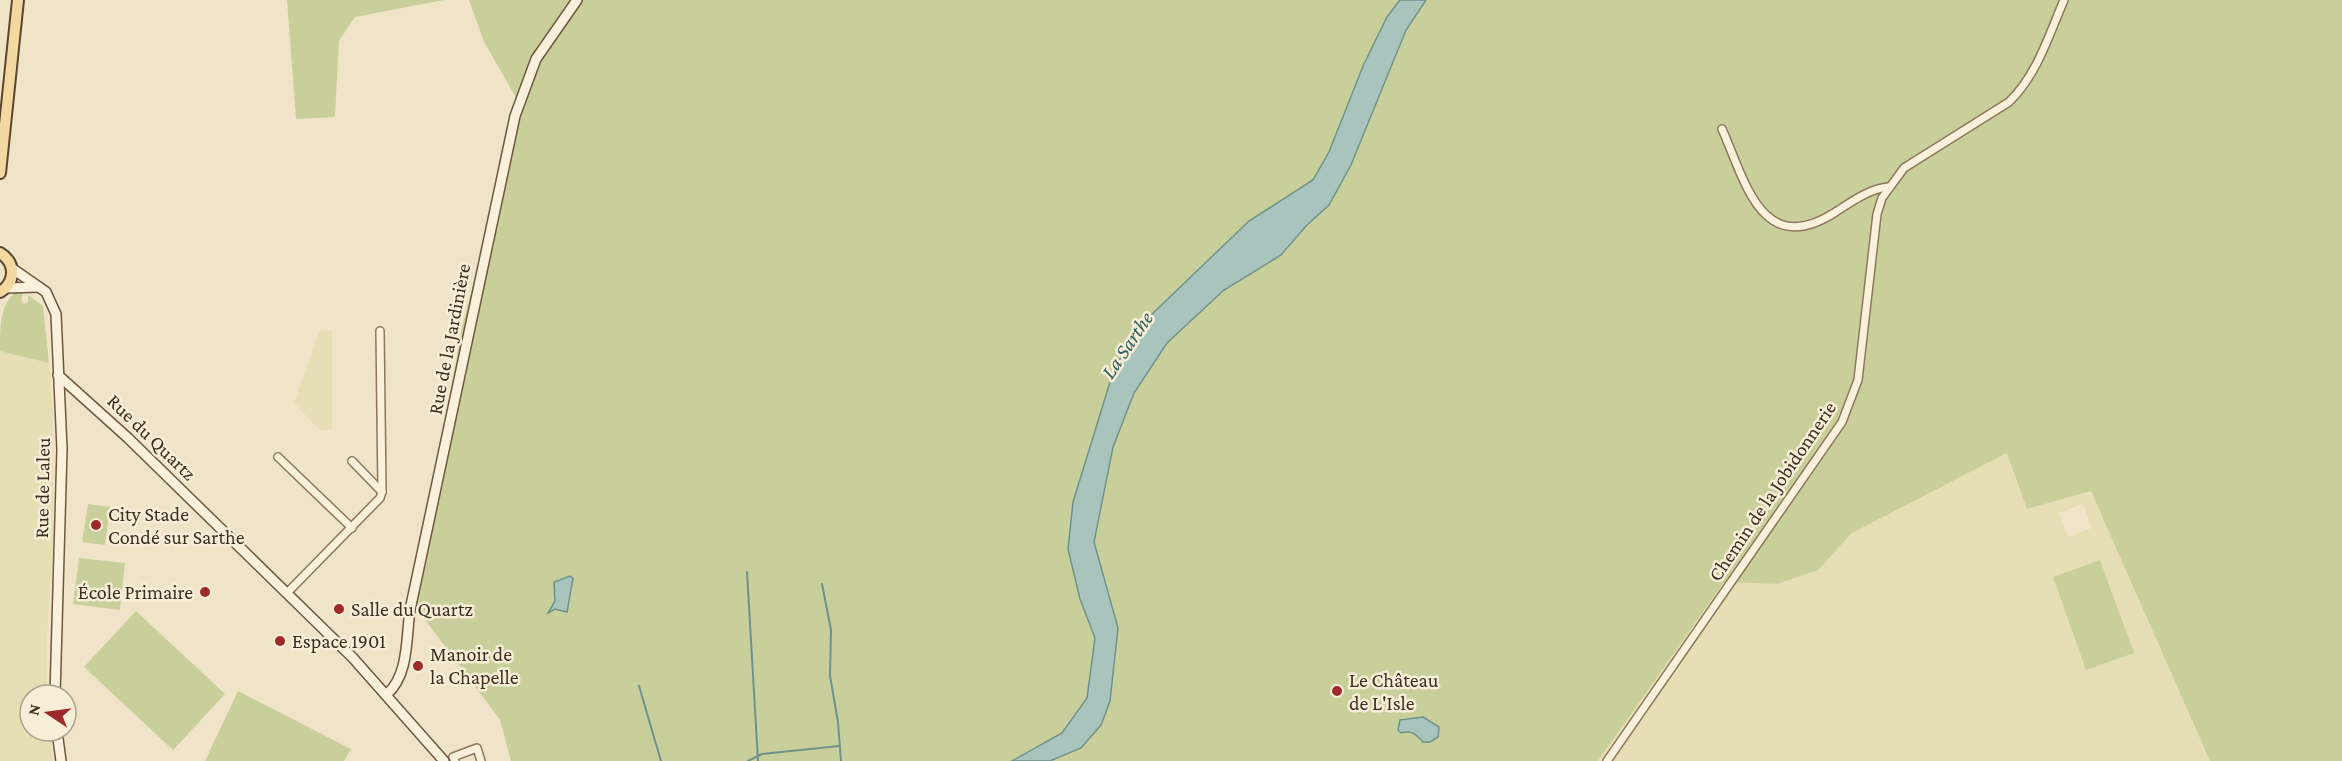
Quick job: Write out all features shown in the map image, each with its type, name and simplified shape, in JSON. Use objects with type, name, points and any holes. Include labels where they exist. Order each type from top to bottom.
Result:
[{"type":"main road","points":[[0,173],[18,0]]},
{"type":"main road","points":[[0,253],[6,256],[12,269],[12,277],[3,290]]},
{"type":"street","name":"Rue de la Jardinière","points":[[387,694],[399,683],[402,672],[410,610],[514,116],[536,60],[578,0]]},
{"type":"street","name":"Chemin de la Jobidonnerie","points":[[1607,761],[1842,422],[1858,380],[1876,214],[1888,187],[1904,168],[2009,102],[2021,90],[2035,68],[2064,0]]},
{"type":"street","points":[[1722,129],[1758,210],[1770,220],[1786,226],[1802,227],[1818,223],[1876,188],[1888,187]]},
{"type":"street","name":"Rue de Laleu","points":[[12,269],[46,292],[54,306],[62,449],[55,683]]},
{"type":"street","points":[[3,290],[39,287]]},
{"type":"street","points":[[287,592],[380,498],[382,492],[381,331]]},
{"type":"street","name":"Rue du Quartz","points":[[58,375],[287,592],[387,694],[444,761]]},
{"type":"street","points":[[278,458],[352,528]]},
{"type":"street","points":[[352,461],[382,492]]},
{"type":"street","points":[[59,743],[61,761]]},
{"type":"street","points":[[455,761],[453,757],[477,748],[481,761]]},
{"type":"shaded area","points":[[320,330],[332,331],[332,429],[321,431],[294,403]]},
{"type":"shaded area","points":[[0,351],[49,363],[53,412],[53,544],[47,638],[47,683],[18,683],[18,743],[51,743],[53,761],[0,761]]},
{"type":"shaded area","points":[[2007,453],[2091,490],[2210,761],[1598,761],[1724,581],[1777,584],[1818,570],[1852,533]],"holes":[[[2083,504],[2092,528],[2068,537],[2059,513]]]},
{"type":"green space","points":[[287,0],[444,0],[355,17],[339,41],[335,117],[296,119]]},
{"type":"green space","points":[[469,0],[2342,0],[2342,761],[2210,761],[2091,491],[2027,509],[2007,453],[1852,533],[1818,570],[1777,584],[1724,582],[1598,761],[511,761],[500,720],[414,605],[462,327],[501,179],[518,101],[484,42]]},
{"type":"green space","points":[[16,292],[23,293],[21,300],[24,304],[28,302],[28,295],[43,306],[49,363],[0,351],[4,310]]},
{"type":"green space","name":"City Stade Condé sur Sarthe","points":[[88,504],[110,507],[105,545],[82,542]]},
{"type":"green space","points":[[79,558],[125,563],[120,610],[73,604]]},
{"type":"green space","points":[[2100,560],[2134,653],[2086,670],[2053,577]]},
{"type":"green space","points":[[136,611],[225,694],[173,750],[84,667]]},
{"type":"green space","points":[[238,691],[351,749],[344,761],[205,761]]},
{"type":"water","points":[[1400,0],[1426,0],[1406,30],[1351,165],[1329,205],[1307,225],[1281,255],[1224,290],[1167,343],[1134,393],[1113,447],[1094,542],[1118,628],[1110,701],[1101,725],[1081,748],[1050,761],[1012,761],[1062,733],[1087,698],[1095,638],[1080,599],[1068,549],[1073,502],[1115,366],[1148,318],[1249,221],[1313,180],[1329,152],[1363,66],[1387,17]]},
{"type":"water","points":[[570,576],[573,578],[567,612],[555,609],[548,613],[555,601],[554,582]]},
{"type":"water","points":[[1423,717],[1439,727],[1438,737],[1430,742],[1423,742],[1413,733],[1401,733],[1398,730],[1400,720]]},
{"type":"waterway","points":[[747,572],[758,761]]},
{"type":"waterway","points":[[822,584],[831,630],[830,676],[838,722],[841,761]]},
{"type":"waterway","points":[[639,686],[661,761]]},
{"type":"waterway","points":[[748,761],[762,754],[839,746]]},
{"type":"place","name":"City Stade Condé sur Sarthe","points":[[96,525]]},
{"type":"place","name":"École Primaire","points":[[205,592]]},
{"type":"place","name":"Salle du Quartz","points":[[339,609]]},
{"type":"place","name":"Espace 1901","points":[[280,641]]},
{"type":"place","name":"Manoir de la Chapelle","points":[[418,666]]},
{"type":"place","name":"Le Château de L'Isle","points":[[1337,691]]},
{"type":"water label","name":"La Sarthe","points":[[1127,345]]}]
